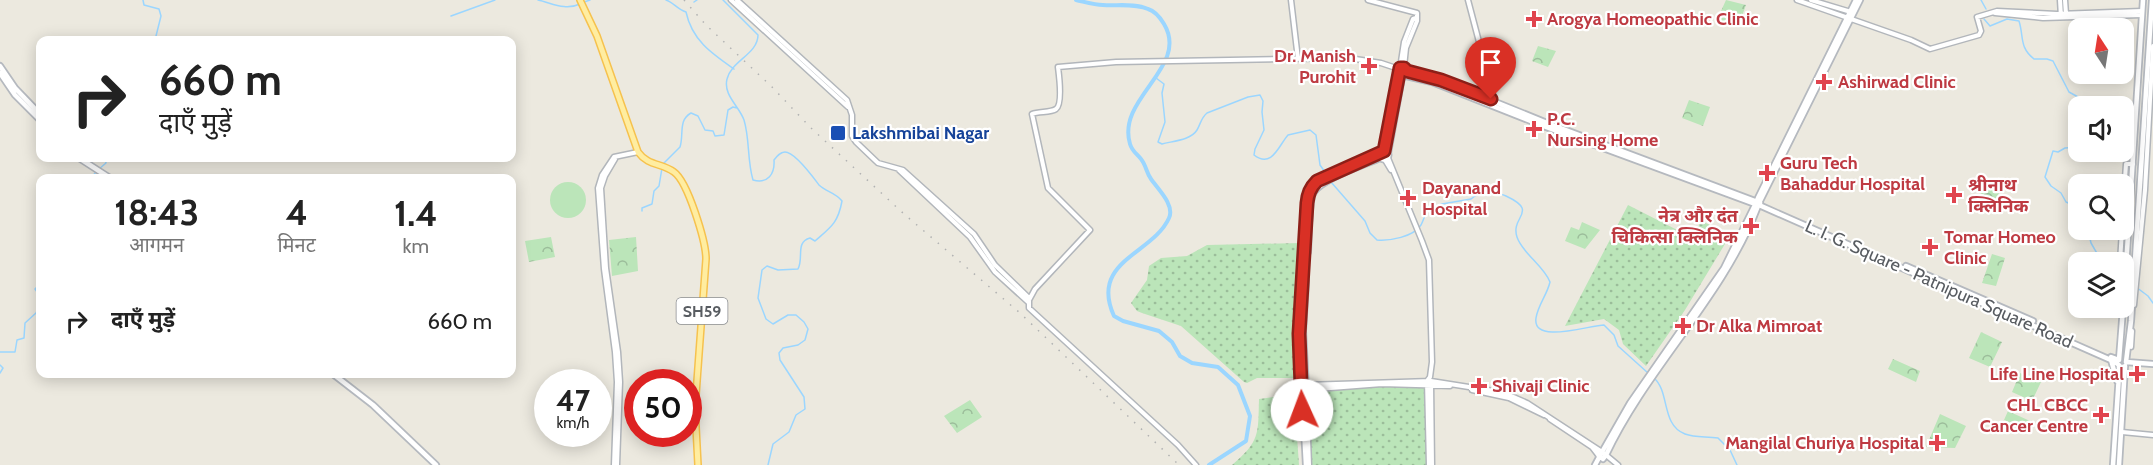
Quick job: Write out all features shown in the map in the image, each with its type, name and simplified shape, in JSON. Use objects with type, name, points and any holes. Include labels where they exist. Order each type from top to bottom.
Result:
[{"type":"main road","points":[[1601,461],[1652,376],[1727,269],[1757,203],[1858,0]]},
{"type":"main road","points":[[2126,252],[2140,59],[2141,0]]},
{"type":"main road","points":[[2134,365],[2130,359],[2130,346],[2152,0]]},
{"type":"main road","points":[[581,2],[637,152]]},
{"type":"main road","points":[[2142,11],[2152,13]]},
{"type":"main road","points":[[2134,59],[2140,59]]},
{"type":"main road","points":[[0,66],[15,88],[36,110]]},
{"type":"main road","points":[[1402,72],[1488,101],[1546,127],[1757,203]]},
{"type":"main road","points":[[1402,72],[1441,80],[1488,101]]},
{"type":"main road","points":[[1308,465],[1305,427],[1307,410],[1299,334],[1308,193],[1313,185],[1384,156],[1402,72]]},
{"type":"main road","points":[[0,73],[15,94],[36,116]]},
{"type":"main road","points":[[1474,93],[1486,84]]},
{"type":"main road","name":"SH59","points":[[637,152],[645,160],[678,175],[706,247],[695,408],[696,465]]},
{"type":"main road","points":[[90,162],[105,174]]},
{"type":"main road","name":"L. I. G. Square - Patnipura Square Road","points":[[1757,203],[2119,362]]},
{"type":"main road","name":"L. I. G. Square - Patnipura Square Road","points":[[1757,203],[2031,320],[2119,362]]},
{"type":"main road","points":[[2114,465],[2122,318]]},
{"type":"main road","points":[[2119,465],[2125,364],[2130,346]]},
{"type":"main road","points":[[2110,359],[2119,386]]},
{"type":"main road","points":[[2119,362],[2153,365]]},
{"type":"main road","points":[[2125,373],[2134,365]]},
{"type":"main road","points":[[338,378],[373,405],[436,465]]},
{"type":"main road","points":[[1304,387],[1302,410],[1305,416]]},
{"type":"street","points":[[734,0],[847,100],[852,115],[854,140],[878,163],[903,170],[974,234],[995,265],[1029,300]]},
{"type":"street","points":[[1291,0],[1298,58]]},
{"type":"street","points":[[1195,465],[1178,445],[1029,308],[1029,300],[1035,289],[1090,231],[1048,188],[1032,114],[1056,109],[1059,106],[1058,67],[1153,61],[1298,58],[1355,59],[1385,64],[1402,72],[1404,42],[1418,13],[1368,0]]},
{"type":"street","points":[[1468,0],[1487,74],[1488,101]]},
{"type":"street","points":[[1797,0],[1851,15]]},
{"type":"street","points":[[1811,0],[1930,49],[1978,34],[1981,31],[1977,17],[1994,12],[2064,16],[2142,11]]},
{"type":"street","points":[[2062,0],[2064,16]]},
{"type":"street","points":[[2135,278],[2153,46]]},
{"type":"street","points":[[1487,74],[1488,101]]},
{"type":"street","points":[[615,465],[617,382],[615,336],[604,269],[598,188],[602,175],[615,157],[637,152]]},
{"type":"street","points":[[1384,156],[1420,234],[1430,269],[1432,362],[1429,382],[1430,465]]},
{"type":"street","points":[[2125,174],[2126,164],[2133,164]]},
{"type":"street","points":[[1304,387],[1429,382],[1494,391],[1517,400],[1583,441],[1595,450],[1601,461],[1618,465]]},
{"type":"street","points":[[1307,410],[1308,465]]},
{"type":"street","points":[[2122,432],[2153,435]]},
{"type":"green space","points":[[1726,0],[1746,5],[1738,27],[1717,20]]},
{"type":"green space","points":[[1538,46],[1556,51],[1548,67],[1532,61]]},
{"type":"green space","points":[[1689,100],[1710,107],[1703,126],[1682,118]]},
{"type":"green space","points":[[1983,177],[2002,185],[1996,200],[1977,192]]},
{"type":"green space","points":[[568,182],[581,187],[586,200],[581,213],[568,218],[555,213],[550,200],[555,187]]},
{"type":"green space","points":[[1628,205],[1693,238],[1701,221],[1731,234],[1685,310],[1646,366],[1623,344],[1619,330],[1604,319],[1565,326]]},
{"type":"green space","points":[[1582,222],[1600,230],[1585,249],[1565,241],[1571,227],[1579,230]]},
{"type":"green space","points":[[551,237],[555,257],[529,262],[525,241]]},
{"type":"green space","points":[[636,237],[638,271],[612,276],[609,240]]},
{"type":"green space","points":[[1300,243],[1297,309],[1298,378],[1257,378],[1247,383],[1244,382],[1181,326],[1137,311],[1131,303],[1147,280],[1149,266],[1161,258],[1187,256],[1207,245]]},
{"type":"green space","points":[[1992,254],[2005,258],[1996,286],[1982,283]]},
{"type":"green space","points":[[1981,332],[2002,342],[1990,367],[1969,358]]},
{"type":"green space","points":[[1893,359],[1920,371],[1916,382],[1888,369]]},
{"type":"green space","points":[[2020,373],[2041,382],[2032,401],[2012,392]]},
{"type":"green space","points":[[1425,385],[1428,465],[1312,465],[1308,390]]},
{"type":"green space","points":[[1294,394],[1299,465],[1232,465],[1248,450],[1256,436],[1259,399]]},
{"type":"green space","points":[[970,400],[982,417],[957,433],[944,416]]},
{"type":"green space","points":[[2008,411],[2030,421],[2026,431],[2004,420]]},
{"type":"green space","points":[[1940,414],[1966,426],[1955,448],[1926,447]]},
{"type":"waterway","points":[[143,0],[144,5],[159,9],[161,16],[156,36]]},
{"type":"waterway","points":[[451,16],[495,0]]},
{"type":"waterway","points":[[538,0],[564,7],[580,4]]},
{"type":"waterway","points":[[584,2],[590,0]]},
{"type":"waterway","points":[[666,0],[686,12],[698,38],[710,51],[734,69]]},
{"type":"waterway","points":[[723,0],[758,35],[754,47],[729,73],[726,85],[729,95],[744,120],[753,180],[763,181],[770,177],[774,160],[780,153],[785,152],[799,160],[819,185],[842,201],[836,220],[830,228],[815,241],[810,238],[803,243],[798,269],[778,270],[767,266],[762,270],[758,298],[766,319],[773,324],[788,315],[796,315],[808,329],[805,340],[798,345],[783,348],[779,353],[780,360],[804,397],[805,409],[796,415],[789,432],[773,444],[768,465]]},
{"type":"waterway","points":[[1076,0],[1100,5],[1137,6],[1151,10],[1163,22],[1169,40],[1168,54],[1161,69],[1141,97],[1133,112],[1129,127],[1130,144],[1165,197],[1170,208],[1169,218],[1150,241],[1116,270],[1110,283],[1109,297],[1114,316],[1123,321],[1159,331],[1172,342],[1180,356],[1192,363],[1218,367],[1238,385],[1250,416],[1246,441],[1209,465]]},
{"type":"waterway","points":[[1981,0],[1986,9]]},
{"type":"waterway","points":[[1984,19],[1990,26],[2007,19],[2019,21],[2024,46],[2029,55],[2034,59],[2053,61],[2069,92],[2076,96]]},
{"type":"waterway","points":[[1156,78],[1164,84],[1162,93],[1165,122],[1158,142],[1162,144],[1186,138],[1197,130],[1207,113],[1248,97],[1260,95],[1263,101],[1264,130],[1254,155],[1260,159],[1266,159],[1274,154],[1288,135],[1310,130],[1316,135],[1320,165],[1327,175]]},
{"type":"waterway","points":[[663,164],[680,147],[683,124],[687,116],[691,113],[698,116],[705,130],[713,131],[715,136],[724,135],[728,110],[733,107],[737,108]]},
{"type":"waterway","points":[[2068,148],[2058,152],[2053,151],[2045,177],[2068,203]]},
{"type":"waterway","points":[[99,169],[106,162]]},
{"type":"waterway","points":[[642,211],[642,208],[652,204],[654,191],[659,186],[662,168]]},
{"type":"waterway","points":[[1331,182],[1365,221],[1370,233],[1377,240],[1395,239],[1413,233],[1421,225],[1430,208],[1471,199],[1483,190],[1489,190],[1516,201],[1523,210],[1517,224],[1517,237],[1523,249],[1543,270],[1550,282],[1537,313],[1537,326],[1543,330],[1563,332],[1604,325],[1614,335],[1618,346],[1648,373]]},
{"type":"waterway","points":[[2090,240],[2096,252]]},
{"type":"waterway","points":[[2136,287],[2153,303]]},
{"type":"waterway","points":[[0,352],[15,352],[17,340],[24,338],[25,323],[36,313]]},
{"type":"waterway","points":[[0,365],[3,368],[0,373]]},
{"type":"waterway","points":[[1654,378],[1659,384],[1669,416],[1677,430],[1689,435],[1718,438],[1730,450],[1737,465]]},
{"type":"railway","points":[[684,0],[706,25],[772,87],[811,128],[904,214],[1020,313],[1179,465]]},
{"type":"place","name":"Arogya Homeopathic Clinic","points":[[1534,19]]},
{"type":"place","name":"Dr. Manish Purohit","points":[[1369,66]]},
{"type":"place","name":"Ashirwad Clinic","points":[[1824,82]]},
{"type":"place","name":"P.C. Nursing Home","points":[[1534,129]]},
{"type":"place","name":"Lakshmibai Nagar","points":[[838,133]]},
{"type":"place","name":"Guru Tech Bahaddur Hospital","points":[[1767,173]]},
{"type":"place","name":"श्रीनाथ क्लिनिक","points":[[1954,195]]},
{"type":"place","name":"Dayanand Hospital","points":[[1408,198]]},
{"type":"place","name":"नेत्र और दंत चिकित्सा क्लिनिक","points":[[1751,226]]},
{"type":"place","name":"Tomar Homeo Clinic","points":[[1930,247]]},
{"type":"place","name":"Dr Alka Mimroat","points":[[1683,326]]},
{"type":"place","name":"Life Line Hospital","points":[[2137,374]]},
{"type":"place","name":"Shivaji Clinic","points":[[1479,386]]},
{"type":"place","name":"CHL CBCC Cancer Centre","points":[[2101,415]]},
{"type":"place","name":"Mangilal Churiya Hospital","points":[[1937,443]]},
{"type":"route","points":[[1302,410],[1299,334],[1308,193],[1317,181],[1384,151],[1400,68],[1430,76],[1491,99]]}]
